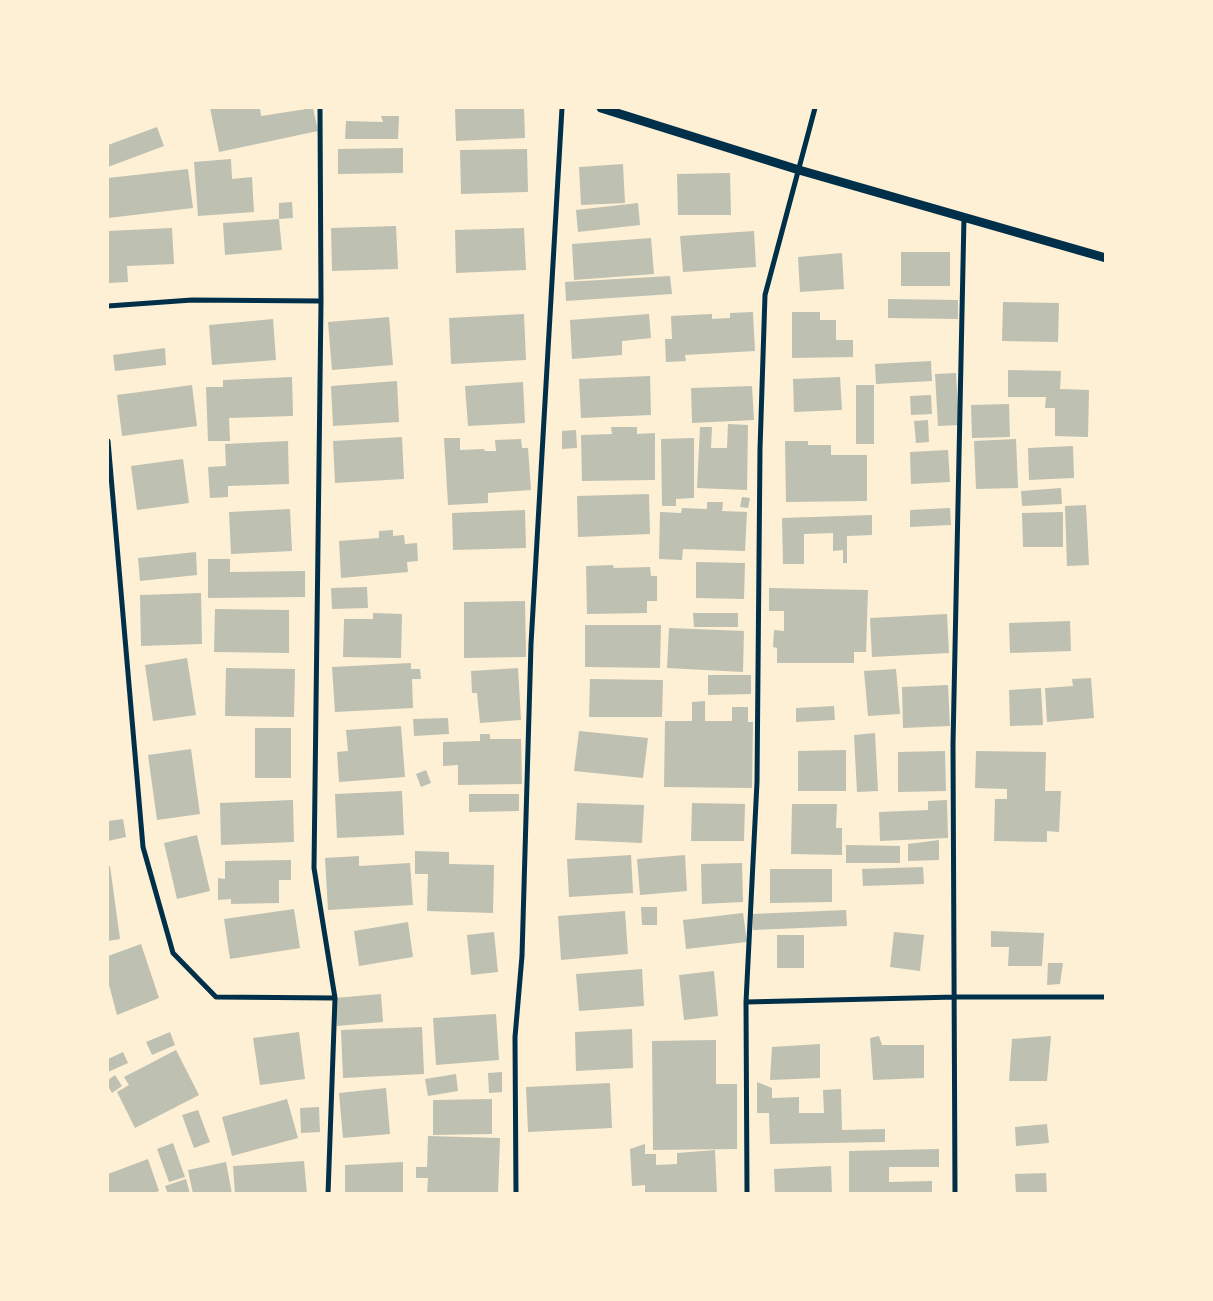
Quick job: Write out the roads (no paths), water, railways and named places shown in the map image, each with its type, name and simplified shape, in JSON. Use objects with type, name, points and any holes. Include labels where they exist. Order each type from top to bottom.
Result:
[{"type":"street","points":[[320,108],[321,301],[314,868],[335,998],[328,1194]]},
{"type":"street","points":[[516,1194],[515,1037],[522,956],[531,644],[562,108]]},
{"type":"street","points":[[601,108],[799,170],[1106,258]]},
{"type":"street","points":[[747,1194],[746,1002],[757,782],[760,450],[765,295],[815,108]]},
{"type":"street","points":[[955,1194],[956,997],[953,744],[964,218]]},
{"type":"street","points":[[108,306],[192,300],[321,301]]},
{"type":"street","points":[[108,441],[143,847],[173,953],[216,997],[335,998]]},
{"type":"street","points":[[746,1002],[956,997],[1106,998]]}]
